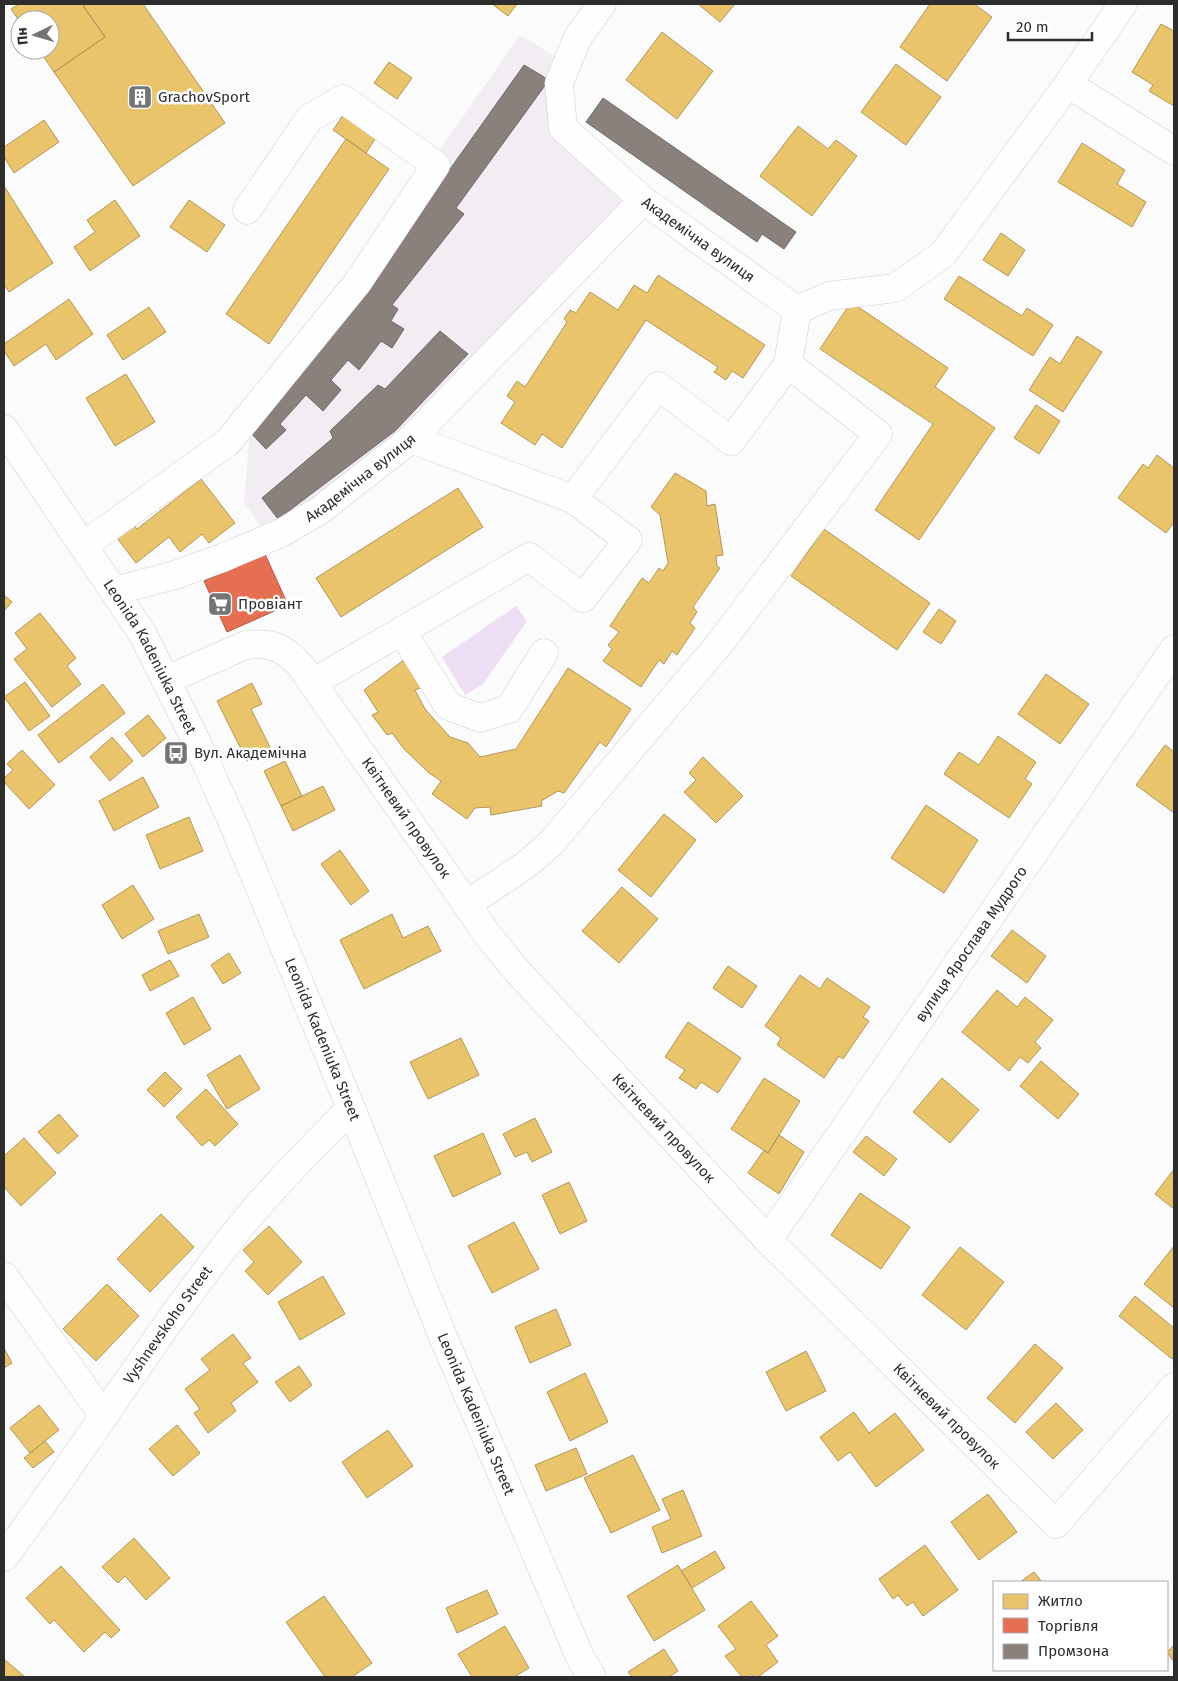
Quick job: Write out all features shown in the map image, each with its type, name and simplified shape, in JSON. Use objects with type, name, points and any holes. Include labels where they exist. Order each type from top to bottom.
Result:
[{"type":"street","points":[[602,4],[578,37],[559,83],[563,128],[643,200]]},
{"type":"street","points":[[574,499],[658,386],[731,441],[788,364],[797,310],[829,296],[894,288],[943,254],[1068,84],[1123,4]]},
{"type":"street","points":[[1068,84],[1174,151]]},
{"type":"street","points":[[83,546],[228,442],[358,282],[436,165],[343,99],[310,118],[247,210]]},
{"type":"street","name":"Академічна вулиця","points":[[114,591],[196,568],[250,547],[318,511],[411,438],[643,200],[797,310]]},
{"type":"street","points":[[466,905],[519,870],[551,844],[721,642],[878,434],[788,364]]},
{"type":"street","name":"Leonida Kadeniuka Street","points":[[4,429],[142,633],[196,741],[230,816],[444,1339],[580,1657],[592,1677]]},
{"type":"street","points":[[312,683],[529,557],[583,598],[628,540],[574,499],[411,438]]},
{"type":"street","points":[[402,631],[448,706],[480,718],[509,708],[544,653]]},
{"type":"street","name":"Квітневий провулок","points":[[166,680],[246,645],[270,645],[291,656],[312,683],[466,905],[518,972],[768,1240],[1056,1524],[1174,1387]]},
{"type":"street","name":"вулиця Ярослава Мудрого","points":[[768,1240],[1174,649]]},
{"type":"street","name":"Vyshnevskoho Street","points":[[4,1557],[233,1235],[274,1187],[351,1108]]},
{"type":"street","points":[[4,1276],[104,1416]]},
{"type":"shaded area","points":[[520,35],[567,64],[563,128],[643,200],[411,438],[267,537],[244,502],[251,420]]},
{"type":"shaded area","points":[[516,606],[527,621],[483,684],[465,695],[442,657]]},
{"type":"building: Житло","points":[[19,4],[82,4],[105,37],[54,72],[46,60],[60,60],[60,10],[11,9]]},
{"type":"building: Житло","name":"GrachovSport","points":[[86,4],[143,4],[225,123],[133,186],[54,72],[105,37],[83,6]]},
{"type":"building: Житло","points":[[492,4],[517,4],[508,16]]},
{"type":"building: Житло","points":[[698,4],[735,4],[720,22]]},
{"type":"building: Житло","points":[[930,4],[974,4],[992,17],[947,81],[900,47]]},
{"type":"building: Житло","points":[[1161,24],[1174,31],[1174,106],[1149,91],[1153,85],[1132,72]]},
{"type":"building: Житло","points":[[662,32],[713,71],[677,119],[626,80]]},
{"type":"building: Житло","points":[[389,62],[412,78],[397,99],[374,83]]},
{"type":"building: Житло","points":[[896,64],[941,97],[906,145],[861,112]]},
{"type":"building: Житло","points":[[348,108],[381,130],[366,153],[333,130]]},
{"type":"building: Житло","points":[[44,120],[59,142],[14,173],[4,157],[4,147]]},
{"type":"building: Житло","points":[[798,126],[828,149],[836,140],[857,156],[812,216],[760,176]]},
{"type":"building: Житло","points":[[346,139],[389,169],[269,344],[226,314]]},
{"type":"building: Житло","points":[[1082,143],[1125,170],[1117,184],[1146,202],[1132,227],[1058,182]]},
{"type":"building: Житло","points":[[4,186],[53,263],[9,292],[4,284]]},
{"type":"building: Житло","points":[[115,200],[140,236],[90,271],[74,247],[95,232],[87,220]]},
{"type":"building: Житло","points":[[189,200],[225,225],[207,252],[170,227]]},
{"type":"building: Житло","points":[[1001,233],[1025,250],[1008,276],[983,260]]},
{"type":"building: Житло","points":[[658,275],[765,345],[743,378],[732,371],[726,380],[714,372],[718,367],[646,320],[562,448],[542,434],[535,445],[501,423],[515,402],[507,396],[517,381],[525,387],[567,322],[564,319],[570,310],[576,313],[590,292],[618,310],[634,285],[647,293]]},
{"type":"building: Житло","points":[[959,276],[1022,316],[1027,308],[1053,325],[1033,356],[944,299]]},
{"type":"building: Житло","points":[[69,299],[93,334],[56,360],[46,344],[14,366],[4,351],[4,344]]},
{"type":"building: Житло","points":[[851,302],[948,368],[935,387],[995,428],[919,540],[875,510],[933,424],[820,349]]},
{"type":"building: Житло","points":[[149,307],[166,332],[123,360],[107,335]]},
{"type":"building: Житло","points":[[1077,336],[1102,352],[1063,412],[1029,390],[1050,357],[1060,364]]},
{"type":"building: Житло","points":[[126,374],[155,422],[115,446],[86,398]]},
{"type":"building: Житло","points":[[1036,405],[1060,421],[1039,454],[1014,438]]},
{"type":"building: Житло","points":[[1157,455],[1174,468],[1174,522],[1166,533],[1118,498],[1143,464],[1148,468]]},
{"type":"building: Житло","points":[[675,473],[706,491],[707,506],[715,504],[723,555],[716,556],[717,566],[720,568],[693,607],[697,612],[690,623],[695,628],[677,655],[672,651],[664,664],[659,660],[641,687],[603,661],[612,649],[608,645],[619,632],[610,626],[642,578],[649,583],[659,568],[663,571],[668,563],[660,515],[651,507]]},
{"type":"building: Житло","points":[[201,479],[235,523],[209,543],[202,534],[180,552],[169,537],[136,563],[117,538],[134,525],[137,529]]},
{"type":"building: Житло","points":[[458,488],[483,527],[341,617],[316,578]]},
{"type":"building: Житло","points":[[824,529],[930,603],[897,650],[791,576]]},
{"type":"building: Житло","points":[[4,595],[12,602],[4,611]]},
{"type":"building: Житло","points":[[939,609],[956,621],[941,644],[923,632]]},
{"type":"building: Житло","points":[[40,613],[76,658],[67,666],[81,684],[52,707],[14,659],[27,649],[15,633]]},
{"type":"building: Житло","points":[[405,659],[423,687],[415,690],[425,709],[450,737],[468,743],[480,757],[516,749],[568,668],[631,709],[606,747],[600,742],[564,793],[558,791],[541,801],[542,806],[491,815],[490,807],[475,808],[467,819],[432,794],[441,781],[429,773],[404,749],[392,733],[387,735],[372,715],[378,712],[364,690]]},
{"type":"building: Житло","points":[[1046,674],[1089,704],[1060,744],[1018,714]]},
{"type":"building: Житло","points":[[25,682],[50,716],[29,731],[4,697]]},
{"type":"building: Житло","points":[[252,683],[262,704],[251,709],[271,749],[247,761],[217,701]]},
{"type":"building: Житло","points":[[103,684],[125,713],[59,763],[38,735]]},
{"type":"building: Житло","points":[[148,715],[166,738],[143,757],[125,734]]},
{"type":"building: Житло","points":[[998,736],[1036,762],[1025,779],[1032,784],[1009,818],[944,774],[959,752],[979,765]]},
{"type":"building: Житло","points":[[112,737],[133,761],[110,781],[90,757]]},
{"type":"building: Житло","points":[[1165,745],[1174,752],[1174,813],[1136,785]]},
{"type":"building: Житло","points":[[22,750],[55,785],[29,809],[4,782],[4,778],[13,770],[7,764]]},
{"type":"building: Житло","points":[[703,757],[743,796],[716,823],[684,792],[696,780],[689,773]]},
{"type":"building: Житло","points":[[285,761],[302,796],[281,806],[264,771]]},
{"type":"building: Житло","points":[[143,777],[159,807],[114,831],[99,801]]},
{"type":"building: Житло","points":[[323,786],[335,810],[293,831],[281,806]]},
{"type":"building: Житло","points":[[926,805],[978,840],[944,893],[891,858]]},
{"type":"building: Житло","points":[[664,814],[696,840],[651,897],[618,870]]},
{"type":"building: Житло","points":[[189,817],[203,851],[160,869],[146,835]]},
{"type":"building: Житло","points":[[340,850],[369,891],[351,905],[321,864]]},
{"type":"building: Житло","points":[[133,885],[154,919],[122,939],[102,905]]},
{"type":"building: Житло","points":[[622,887],[658,919],[619,963],[582,931]]},
{"type":"building: Житло","points":[[199,914],[209,937],[168,954],[158,931]]},
{"type":"building: Житло","points":[[392,914],[403,938],[428,926],[441,951],[364,989],[340,940]]},
{"type":"building: Житло","points":[[1012,930],[1046,956],[1027,983],[991,956]]},
{"type":"building: Житло","points":[[229,953],[241,973],[223,984],[211,965]]},
{"type":"building: Житло","points":[[170,960],[179,976],[150,991],[142,975]]},
{"type":"building: Житло","points":[[728,966],[757,986],[742,1008],[713,988]]},
{"type":"building: Житло","points":[[800,975],[820,989],[827,978],[870,1007],[863,1017],[869,1021],[843,1059],[839,1056],[824,1078],[777,1045],[781,1038],[765,1026]]},
{"type":"building: Житло","points":[[997,990],[1017,1007],[1025,997],[1053,1020],[1035,1042],[1041,1048],[1028,1063],[1020,1057],[1009,1071],[962,1032]]},
{"type":"building: Житло","points":[[193,997],[211,1029],[184,1045],[166,1013]]},
{"type":"building: Житло","points":[[688,1022],[741,1058],[718,1093],[701,1082],[696,1089],[679,1078],[685,1070],[665,1057]]},
{"type":"building: Житло","points":[[461,1038],[479,1075],[428,1099],[410,1062]]},
{"type":"building: Житло","points":[[240,1055],[260,1089],[227,1109],[207,1075]]},
{"type":"building: Житло","points":[[1041,1061],[1079,1094],[1058,1119],[1020,1086]]},
{"type":"building: Житло","points":[[165,1072],[182,1089],[164,1107],[147,1090]]},
{"type":"building: Житло","points":[[764,1078],[800,1101],[768,1153],[731,1129]]},
{"type":"building: Житло","points":[[942,1078],[979,1110],[950,1143],[913,1112]]},
{"type":"building: Житло","points":[[206,1089],[238,1124],[215,1146],[209,1140],[202,1146],[176,1117]]},
{"type":"building: Житло","points":[[59,1114],[78,1136],[58,1154],[38,1132]]},
{"type":"building: Житло","points":[[535,1118],[552,1152],[532,1162],[527,1152],[515,1157],[503,1134]]},
{"type":"building: Житло","points":[[483,1133],[501,1174],[453,1197],[434,1156]]},
{"type":"building: Житло","points":[[779,1135],[804,1152],[779,1194],[748,1173],[764,1150],[768,1153]]},
{"type":"building: Житло","points":[[866,1136],[897,1159],[884,1176],[853,1152]]},
{"type":"building: Житло","points":[[24,1138],[56,1173],[21,1206],[4,1187],[4,1156]]},
{"type":"building: Житло","points":[[1174,1169],[1174,1209],[1155,1194]]},
{"type":"building: Житло","points":[[569,1182],[587,1221],[560,1234],[542,1195]]},
{"type":"building: Житло","points":[[860,1193],[910,1227],[881,1269],[831,1235]]},
{"type":"building: Житло","points":[[161,1214],[194,1247],[150,1292],[117,1259]]},
{"type":"building: Житло","points":[[514,1222],[539,1269],[492,1293],[468,1246]]},
{"type":"building: Житло","points":[[269,1226],[302,1262],[268,1295],[245,1271],[254,1262],[243,1250]]},
{"type":"building: Житло","points":[[1174,1246],[1174,1308],[1144,1284]]},
{"type":"building: Житло","points":[[960,1247],[1004,1282],[966,1330],[922,1295]]},
{"type":"building: Житло","points":[[323,1276],[345,1314],[300,1340],[278,1302]]},
{"type":"building: Житло","points":[[107,1284],[139,1316],[96,1361],[63,1329]]},
{"type":"building: Житло","points":[[1135,1296],[1174,1328],[1174,1356],[1172,1359],[1119,1316]]},
{"type":"building: Житло","points":[[556,1309],[571,1345],[530,1363],[515,1327]]},
{"type":"building: Житло","points":[[233,1334],[251,1358],[243,1363],[258,1382],[231,1403],[236,1411],[208,1433],[194,1413],[200,1409],[185,1389],[210,1370],[201,1359]]},
{"type":"building: Житло","points":[[1035,1344],[1063,1368],[1015,1423],[987,1398]]},
{"type":"building: Житло","points":[[4,1348],[12,1363],[4,1368]]},
{"type":"building: Житло","points":[[806,1351],[826,1391],[786,1411],[766,1372]]},
{"type":"building: Житло","points":[[299,1366],[312,1385],[290,1402],[275,1382]]},
{"type":"building: Житло","points":[[585,1373],[608,1422],[570,1441],[547,1392]]},
{"type":"building: Житло","points":[[1056,1403],[1083,1430],[1053,1459],[1026,1432]]},
{"type":"building: Житло","points":[[39,1405],[59,1430],[30,1453],[10,1428]]},
{"type":"building: Житло","points":[[854,1412],[869,1433],[895,1413],[924,1450],[876,1487],[850,1452],[838,1461],[820,1437]]},
{"type":"building: Житло","points":[[177,1425],[200,1453],[173,1476],[149,1449]]},
{"type":"building: Житло","points":[[388,1430],[413,1466],[367,1498],[342,1462]]},
{"type":"building: Житло","points":[[45,1441],[54,1452],[33,1468],[24,1458]]},
{"type":"building: Житло","points":[[576,1448],[587,1474],[546,1491],[535,1465]]},
{"type":"building: Житло","points":[[633,1455],[660,1510],[611,1533],[584,1478]]},
{"type":"building: Житло","points":[[683,1490],[702,1536],[662,1553],[652,1527],[671,1519],[662,1499]]},
{"type":"building: Житло","points":[[988,1494],[1017,1532],[979,1560],[951,1522]]},
{"type":"building: Житло","points":[[134,1538],[170,1578],[146,1600],[125,1576],[118,1583],[102,1567]]},
{"type":"building: Житло","points":[[925,1545],[958,1590],[923,1616],[913,1602],[907,1606],[898,1595],[893,1599],[879,1579]]},
{"type":"building: Житло","points":[[715,1551],[725,1568],[692,1588],[681,1571]]},
{"type":"building: Житло","points":[[678,1565],[705,1610],[654,1641],[627,1596]]},
{"type":"building: Житло","points":[[61,1566],[120,1630],[111,1638],[105,1632],[84,1652],[54,1620],[50,1624],[26,1598]]},
{"type":"building: Житло","points":[[1034,1572],[1041,1581],[1021,1581]]},
{"type":"building: Житло","points":[[487,1590],[498,1614],[457,1633],[446,1608]]},
{"type":"building: Житло","points":[[324,1596],[372,1663],[352,1677],[325,1677],[286,1622]]},
{"type":"building: Житло","points":[[751,1601],[778,1636],[766,1645],[778,1662],[758,1677],[754,1677],[752,1674],[748,1677],[742,1677],[725,1656],[736,1649],[718,1626]]},
{"type":"building: Житло","points":[[505,1626],[529,1668],[514,1677],[472,1677],[458,1654]]},
{"type":"building: Житло","points":[[1174,1645],[1174,1662],[1168,1653]]},
{"type":"building: Житло","points":[[664,1649],[678,1671],[669,1677],[632,1677],[628,1672]]},
{"type":"building: Житло","points":[[4,1659],[25,1677],[4,1677]]},
{"type":"building: Торгівля","points":[[265,554],[288,605],[227,632],[204,581]]},
{"type":"building: Промзона","points":[[524,65],[549,80],[456,208],[464,214],[392,305],[398,309],[391,321],[404,329],[392,348],[381,341],[359,370],[348,360],[331,380],[341,390],[323,411],[306,395],[280,424],[286,430],[266,449],[250,432],[345,317]]},
{"type":"building: Промзона","points":[[603,98],[796,232],[784,249],[762,234],[757,242],[586,122]]},
{"type":"building: Промзона","points":[[440,331],[468,354],[395,431],[278,519],[262,498],[333,438],[330,431],[378,385],[385,389]]},
{"type":"place","name":"GrachovSport","points":[[140,97]]},
{"type":"place","name":"Провіант","points":[[220,604]]},
{"type":"place","name":"Вул. Академічна","points":[[176,753]]}]
